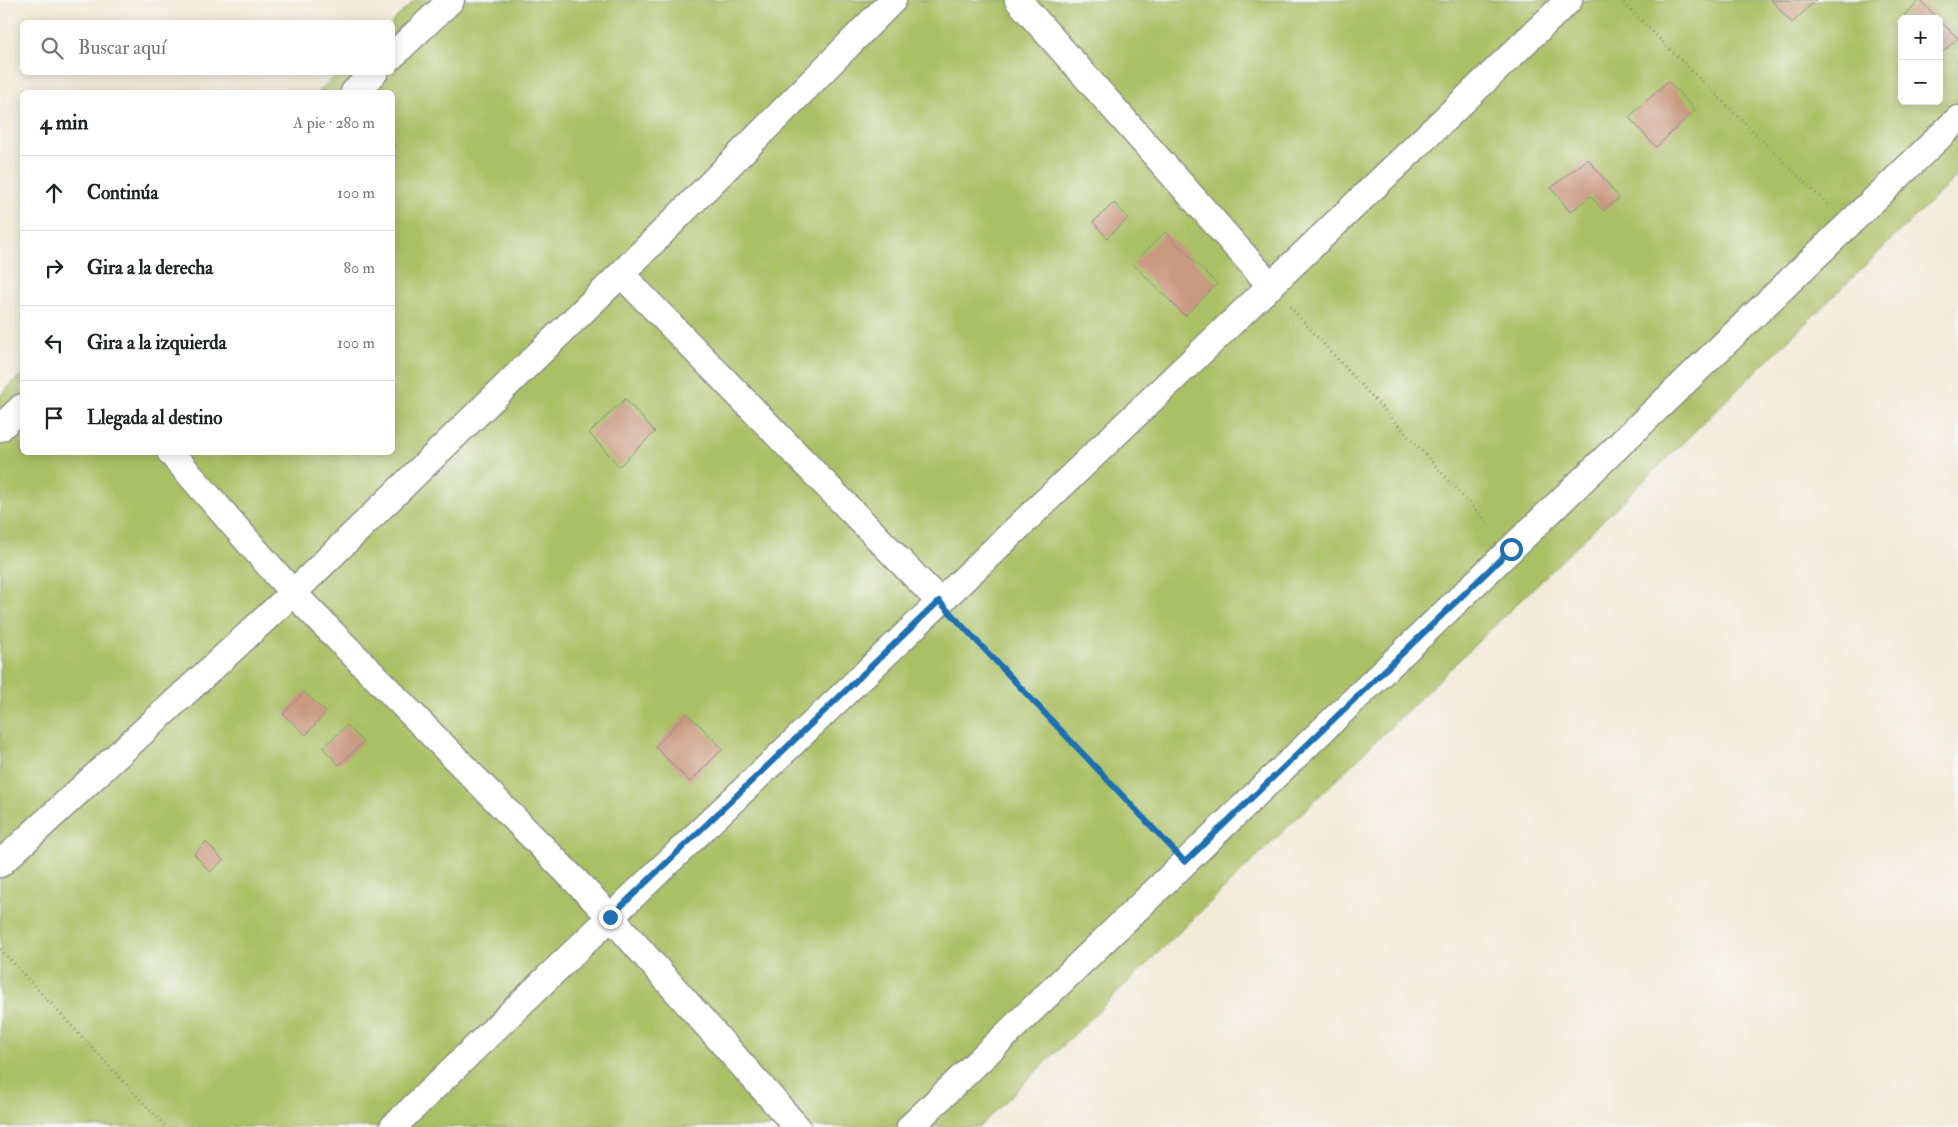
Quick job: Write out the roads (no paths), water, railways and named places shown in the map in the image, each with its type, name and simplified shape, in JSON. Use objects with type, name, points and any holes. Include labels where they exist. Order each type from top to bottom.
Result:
[{"type":"street","points":[[395,53],[451,0]]},
{"type":"street","points":[[0,864],[293,593],[621,274],[893,0]]},
{"type":"street","points":[[1018,0],[1271,286]]},
{"type":"street","points":[[393,1127],[939,601],[1569,0]]},
{"type":"street","points":[[356,90],[372,75]]},
{"type":"street","points":[[910,1127],[1958,119]]},
{"type":"street","points":[[621,274],[939,601]]},
{"type":"street","points":[[0,428],[20,409]]},
{"type":"street","points":[[173,455],[293,593],[610,917],[797,1127]]}]
